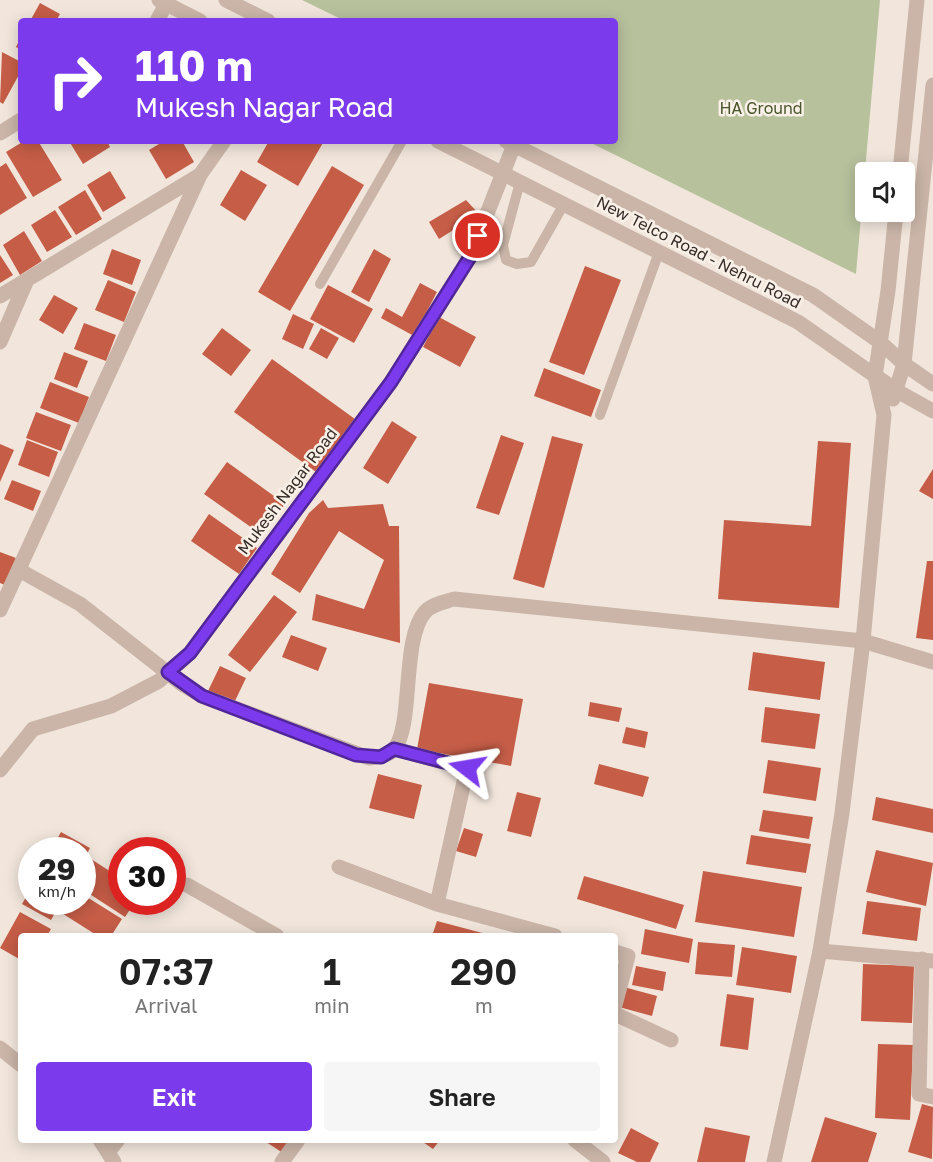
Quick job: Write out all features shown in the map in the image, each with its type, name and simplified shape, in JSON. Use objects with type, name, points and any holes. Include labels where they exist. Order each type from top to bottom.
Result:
[{"type":"street","points":[[226,0],[262,18]]},
{"type":"street","points":[[901,162],[917,0]]},
{"type":"street","points":[[158,18],[162,2],[194,18]]},
{"type":"street","points":[[884,415],[897,391],[904,364],[933,85]]},
{"type":"street","points":[[0,133],[18,122]]},
{"type":"street","points":[[0,610],[200,175],[222,144]]},
{"type":"street","name":"New Telco Road - Nehru Road","points":[[444,144],[798,322],[897,391],[933,411]]},
{"type":"street","name":"Mukesh Nagar Road","points":[[0,770],[33,729],[111,706],[159,681],[190,653],[391,382],[470,257],[510,144]]},
{"type":"street","name":"New Telco Road - Nehru Road","points":[[512,144],[813,295],[880,342],[904,364],[933,384]]},
{"type":"street","points":[[0,296],[200,175]]},
{"type":"street","points":[[774,1162],[820,951],[842,813],[863,641],[884,415],[875,376],[895,222]]},
{"type":"street","points":[[0,342],[27,280]]},
{"type":"street","points":[[19,570],[80,604],[202,696],[356,755],[381,757],[394,749],[401,736],[411,651],[424,613],[436,605],[454,599],[863,641],[933,662]]},
{"type":"street","points":[[394,749],[467,768],[437,904]]},
{"type":"street","points":[[339,867],[514,931],[530,933]]},
{"type":"street","points":[[187,885],[272,933]]},
{"type":"street","points":[[820,951],[927,960],[919,1094],[933,1097]]},
{"type":"street","points":[[618,953],[628,956],[618,994]]},
{"type":"street","points":[[618,1015],[670,1040]]},
{"type":"street","points":[[0,1048],[18,1063]]},
{"type":"street","points":[[282,1162],[296,1143]]},
{"type":"street","points":[[579,1143],[603,1162]]},
{"type":"lane","points":[[320,284],[400,144]]},
{"type":"lane","points":[[520,182],[502,245],[506,260],[517,264],[531,262],[564,204]]},
{"type":"lane","points":[[600,415],[659,252]]},
{"type":"green space","name":"HA Ground","points":[[302,0],[880,0],[866,162],[855,162],[855,222],[861,222],[856,274],[593,144],[618,144],[618,18],[339,18]]},
{"type":"building","points":[[40,3],[60,14],[58,18],[32,18]]},
{"type":"building","points":[[2,52],[18,60],[18,76],[3,104],[0,102]]},
{"type":"building","points":[[19,144],[40,144],[62,180],[33,197],[6,152]]},
{"type":"building","points":[[71,144],[108,144],[110,147],[83,164]]},
{"type":"building","points":[[159,144],[184,144],[194,162],[166,179],[149,150]]},
{"type":"building","points":[[267,144],[322,144],[298,186],[257,162]]},
{"type":"building","points":[[6,163],[27,198],[0,215],[0,167]]},
{"type":"building","points":[[332,166],[364,185],[290,311],[258,292]]},
{"type":"building","points":[[241,170],[267,185],[245,221],[220,205]]},
{"type":"building","points":[[110,171],[126,198],[103,212],[87,185]]},
{"type":"building","points":[[85,190],[102,219],[76,235],[58,207]]},
{"type":"building","points":[[466,200],[479,214],[439,239],[429,222]]},
{"type":"building","points":[[55,210],[72,237],[47,252],[31,225]]},
{"type":"building","points":[[24,231],[42,261],[20,275],[3,245]]},
{"type":"building","points":[[112,249],[141,260],[132,285],[103,274]]},
{"type":"building","points":[[374,249],[391,259],[369,302],[351,292]]},
{"type":"building","points":[[0,255],[13,275],[0,283]]},
{"type":"building","points":[[585,266],[621,280],[584,375],[549,362]]},
{"type":"building","points":[[108,280],[136,292],[124,322],[95,310]]},
{"type":"building","points":[[420,283],[437,292],[414,336],[381,318],[386,308],[402,317]]},
{"type":"building","points":[[328,285],[373,309],[354,343],[310,319]]},
{"type":"building","points":[[54,295],[78,308],[63,334],[39,320]]},
{"type":"building","points":[[293,314],[314,324],[303,349],[282,339]]},
{"type":"building","points":[[439,317],[476,337],[460,367],[423,347]]},
{"type":"building","points":[[84,323],[116,335],[106,361],[74,349]]},
{"type":"building","points":[[222,328],[251,350],[231,376],[202,354]]},
{"type":"building","points":[[321,328],[339,338],[327,359],[309,349]]},
{"type":"building","points":[[64,352],[88,361],[77,388],[54,379]]},
{"type":"building","points":[[272,359],[355,419],[316,472],[234,412]]},
{"type":"building","points":[[544,368],[601,390],[591,417],[534,396]]},
{"type":"building","points":[[50,382],[89,397],[79,423],[40,408]]},
{"type":"building","points":[[36,412],[71,425],[61,451],[26,438]]},
{"type":"building","points":[[392,421],[417,437],[388,484],[363,468]]},
{"type":"building","points":[[501,435],[524,443],[499,515],[476,508]]},
{"type":"building","points":[[552,436],[583,444],[544,588],[513,579]]},
{"type":"building","points":[[27,440],[58,452],[49,477],[18,465]]},
{"type":"building","points":[[818,441],[851,443],[839,608],[718,599],[724,520],[811,526]]},
{"type":"building","points":[[0,444],[14,450],[0,482]]},
{"type":"building","points":[[227,462],[285,504],[262,535],[204,494]]},
{"type":"building","points":[[933,469],[933,499],[919,491]]},
{"type":"building","points":[[12,480],[41,491],[33,511],[4,499]]},
{"type":"building","points":[[323,500],[328,508],[383,504],[389,526],[399,526],[400,643],[312,620],[316,594],[364,609],[384,560],[339,531],[300,593],[271,574],[309,513]]},
{"type":"building","points":[[209,514],[257,548],[239,574],[191,541]]},
{"type":"building","points":[[0,552],[16,558],[5,585],[0,583]]},
{"type":"building","points":[[927,561],[933,561],[933,640],[916,638]]},
{"type":"building","points":[[274,595],[297,612],[250,672],[228,655]]},
{"type":"building","points":[[291,635],[327,648],[318,671],[282,657]]},
{"type":"building","points":[[753,652],[825,662],[820,700],[748,690]]},
{"type":"building","points":[[220,666],[246,678],[234,703],[208,691]]},
{"type":"building","points":[[429,683],[523,699],[511,766],[417,749]]},
{"type":"building","points":[[590,702],[622,708],[619,722],[588,716]]},
{"type":"building","points":[[765,707],[820,714],[815,749],[761,742]]},
{"type":"building","points":[[626,727],[648,732],[645,748],[622,743]]},
{"type":"building","points":[[768,760],[821,768],[816,801],[763,793]]},
{"type":"building","points":[[599,764],[649,777],[643,797],[594,784]]},
{"type":"building","points":[[378,774],[422,785],[414,819],[369,808]]},
{"type":"building","points":[[517,792],[541,798],[531,837],[507,831]]},
{"type":"building","points":[[876,797],[933,809],[933,833],[872,820]]},
{"type":"building","points":[[763,810],[813,817],[809,839],[759,831]]},
{"type":"building","points":[[464,828],[483,834],[476,857],[456,851]]},
{"type":"building","points":[[61,832],[70,837],[58,837]]},
{"type":"building","points":[[751,835],[811,844],[806,873],[746,864]]},
{"type":"building","points":[[876,850],[933,863],[926,906],[866,892]]},
{"type":"building","points":[[96,862],[108,870],[108,906],[96,898]]},
{"type":"building","points":[[703,871],[802,887],[794,937],[695,922]]},
{"type":"building","points":[[584,876],[684,905],[676,929],[577,899]]},
{"type":"building","points":[[867,901],[921,908],[917,941],[862,934]]},
{"type":"building","points":[[96,903],[108,910],[108,915],[116,915],[122,919],[113,933],[93,933],[65,915],[96,915]]},
{"type":"building","points":[[18,915],[25,915],[51,929],[49,933],[18,933],[18,958],[0,948]]},
{"type":"building","points":[[42,915],[54,915],[51,920]]},
{"type":"building","points":[[437,921],[482,933],[433,933]]},
{"type":"building","points":[[645,929],[693,939],[689,963],[641,954]]},
{"type":"building","points":[[698,942],[735,945],[732,977],[695,974]]},
{"type":"building","points":[[742,947],[797,956],[791,993],[736,985]]},
{"type":"building","points":[[863,964],[914,966],[912,1023],[861,1021]]},
{"type":"building","points":[[636,966],[666,972],[663,991],[632,985]]},
{"type":"building","points":[[624,987],[657,996],[652,1016],[619,1007]]},
{"type":"building","points":[[727,994],[754,998],[748,1050],[720,1046]]},
{"type":"building","points":[[878,1044],[913,1045],[910,1120],[875,1118]]},
{"type":"building","points":[[922,1104],[933,1107],[932,1159],[908,1152]]},
{"type":"building","points":[[825,1117],[877,1133],[868,1162],[811,1162]]},
{"type":"building","points":[[705,1127],[750,1136],[745,1162],[697,1162]]},
{"type":"building","points":[[631,1128],[659,1143],[650,1162],[637,1162],[618,1153]]},
{"type":"building","points":[[268,1143],[289,1143],[283,1153]]},
{"type":"building","points":[[424,1143],[438,1143],[433,1149]]},
{"type":"route","points":[[467,768],[394,749],[381,757],[369,758],[356,755],[202,696],[168,672],[190,653],[391,382],[470,257],[478,236]]}]
